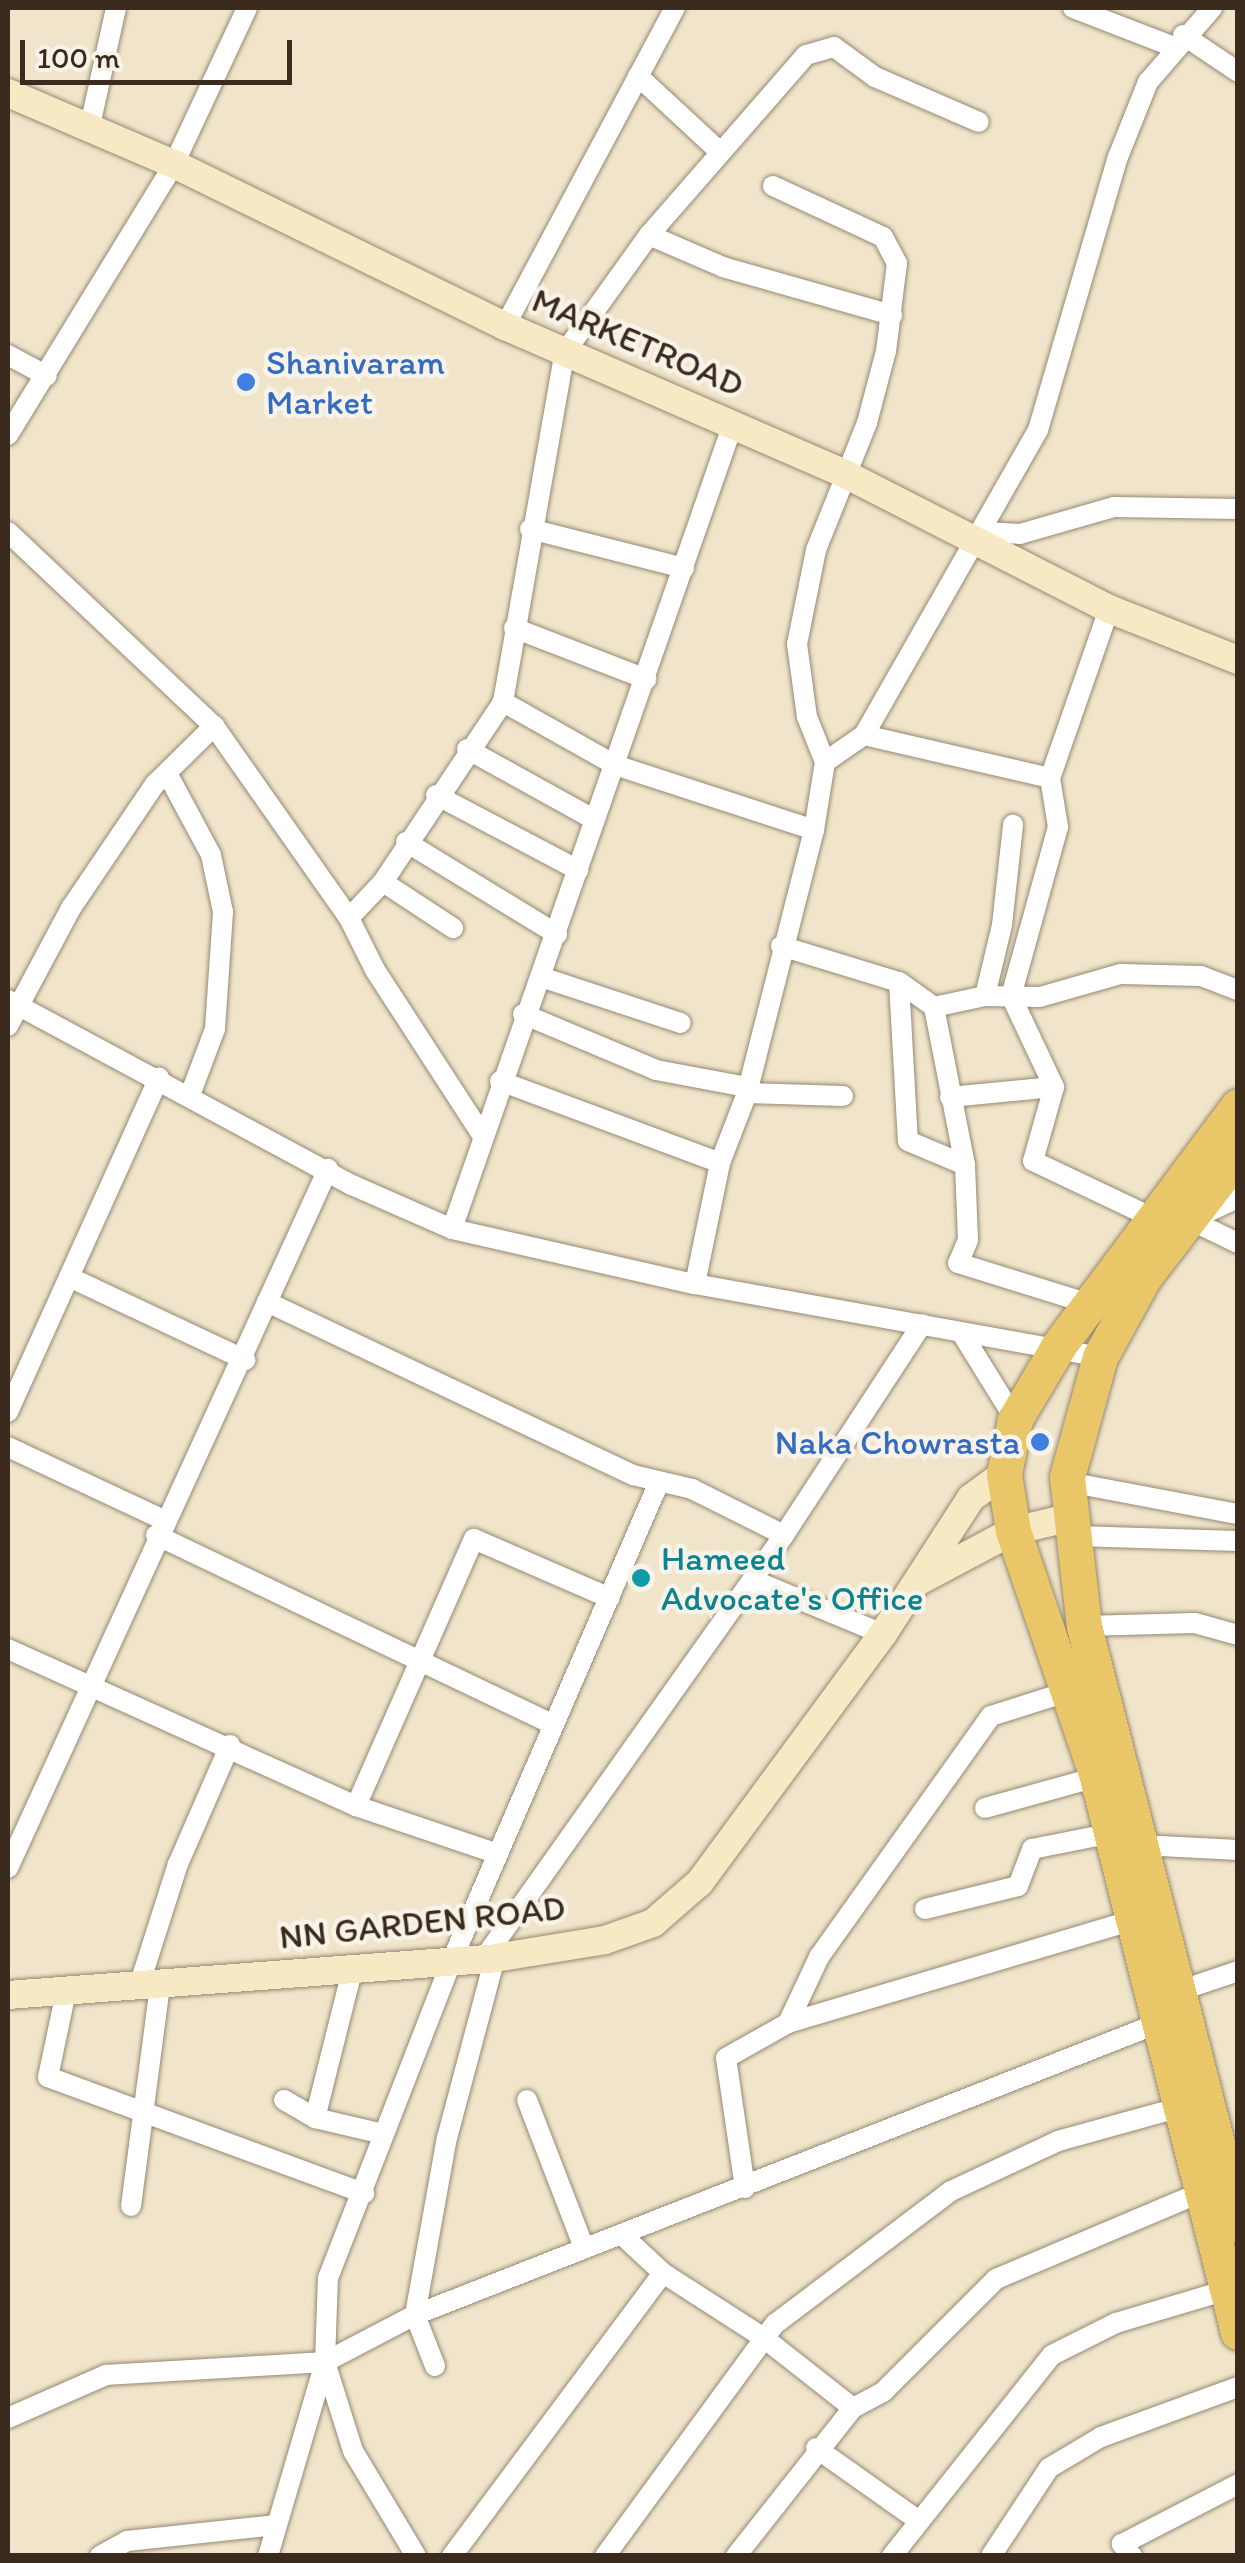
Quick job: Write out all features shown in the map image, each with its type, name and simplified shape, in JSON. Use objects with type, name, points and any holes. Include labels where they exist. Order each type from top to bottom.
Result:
[{"type":"highway","points":[[1238,1106],[1100,1357],[1070,1449],[1084,1626],[1126,1839],[1168,2007],[1221,2184],[1227,2290],[1238,2332]]},
{"type":"highway","points":[[1238,1155],[1090,1304],[1058,1347],[1015,1419],[1004,1474],[1013,1531],[1097,1777],[1126,1839],[1133,1920],[1168,2007],[1181,2107],[1238,2225]]},
{"type":"street","points":[[89,130],[116,8]]},
{"type":"street","points":[[8,435],[174,164],[246,8]]},
{"type":"street","points":[[505,326],[674,8]]},
{"type":"street","points":[[1073,8],[1178,41],[1238,72]]},
{"type":"street","points":[[825,762],[864,735],[982,536],[1038,430],[1118,157],[1148,82],[1178,41],[1212,8]]},
{"type":"street","points":[[349,918],[383,882],[436,795],[503,702],[530,529],[565,352],[649,235],[806,55],[820,48],[834,47],[875,77],[978,122]]},
{"type":"street","points":[[638,76],[720,152]]},
{"type":"street","name":"MARKETROAD","points":[[8,92],[174,164],[505,326],[982,536],[1110,610],[1238,660]]},
{"type":"street","points":[[694,1284],[720,1163],[747,1090],[781,946],[814,830],[825,762],[807,717],[797,644],[816,550],[867,423],[892,315],[897,263],[883,237],[773,186]]},
{"type":"street","points":[[649,235],[723,267],[892,315]]},
{"type":"street","points":[[8,355],[47,376]]},
{"type":"street","points":[[452,1229],[523,1014],[557,934],[733,424]]},
{"type":"street","points":[[982,536],[1020,534],[1114,507],[1238,509]]},
{"type":"street","points":[[530,529],[684,568]]},
{"type":"street","points":[[8,532],[214,726],[349,918],[374,970],[482,1135]]},
{"type":"street","points":[[1110,610],[1050,778],[1058,827],[1011,996],[1054,1087],[1033,1161],[1238,1243]]},
{"type":"street","points":[[514,628],[646,679]]},
{"type":"street","points":[[503,702],[615,764],[814,830]]},
{"type":"street","points":[[8,1026],[12,1002],[155,784],[214,726]]},
{"type":"street","points":[[864,735],[1050,778]]},
{"type":"street","points":[[467,749],[595,820]]},
{"type":"street","points":[[168,775],[211,855],[223,912],[215,1029],[190,1095]]},
{"type":"street","points":[[436,795],[578,870]]},
{"type":"street","points":[[985,996],[1002,925],[1013,825]]},
{"type":"street","points":[[406,842],[557,934]]},
{"type":"street","points":[[383,882],[453,928]]},
{"type":"street","points":[[781,946],[900,982],[934,1007],[965,1165],[968,1240],[958,1263],[970,1272],[1090,1304]]},
{"type":"street","points":[[934,1007],[985,996],[1040,997],[1121,974],[1168,972],[1238,990]]},
{"type":"street","points":[[540,976],[682,1023]]},
{"type":"street","points":[[900,982],[908,1140],[965,1165]]},
{"type":"street","points":[[12,1002],[328,1169],[452,1229],[694,1284],[1100,1357]]},
{"type":"street","points":[[523,1014],[656,1070],[747,1090],[843,1096]]},
{"type":"street","points":[[8,1412],[158,1078]]},
{"type":"street","points":[[500,1080],[720,1163]]},
{"type":"street","points":[[950,1097],[1054,1087]]},
{"type":"street","points":[[8,1868],[93,1688],[160,1527],[245,1360],[328,1169]]},
{"type":"street","points":[[1176,1220],[1238,1198]]},
{"type":"street","points":[[69,1278],[245,1360]]},
{"type":"street","points":[[267,1302],[659,1482],[692,1488],[784,1534]]},
{"type":"street","points":[[435,2366],[415,2315],[447,2138],[490,1958],[784,1534],[922,1324]]},
{"type":"street","points":[[961,1332],[1015,1419]]},
{"type":"street","points":[[8,1447],[551,1723]]},
{"type":"street","name":"NN GARDEN ROAD","points":[[8,1995],[67,1987],[149,1986],[490,1958],[606,1940],[653,1923],[700,1882],[882,1634],[971,1498],[1004,1474]]},
{"type":"street","points":[[268,2556],[325,2362],[328,2278],[452,1960],[551,1723],[659,1482]]},
{"type":"street","points":[[1072,1512],[1238,1541]]},
{"type":"street","points":[[913,1584],[1013,1531],[1072,1512],[1238,1514]]},
{"type":"street","points":[[356,1806],[474,1538],[610,1598]]},
{"type":"street","points":[[752,1580],[882,1634]]},
{"type":"street","points":[[1084,1626],[1195,1623],[1238,1636]]},
{"type":"street","points":[[8,1648],[230,1745],[356,1806],[498,1854]]},
{"type":"street","points":[[788,2023],[818,1957],[991,1716],[1070,1692]]},
{"type":"street","points":[[131,2206],[149,1986],[178,1864],[230,1745]]},
{"type":"street","points":[[985,1808],[1097,1777]]},
{"type":"street","points":[[925,1909],[1018,1886],[1032,1849],[1126,1839],[1238,1850]]},
{"type":"street","points":[[744,2188],[726,2058],[788,2023],[1133,1920]]},
{"type":"street","points":[[315,2118],[353,1967]]},
{"type":"street","points":[[8,2418],[106,2375],[325,2362],[415,2315],[744,2188],[1168,2007],[1238,1971]]},
{"type":"street","points":[[67,1987],[48,2077],[364,2193]]},
{"type":"street","points":[[284,2100],[315,2118],[384,2134]]},
{"type":"street","points":[[527,2100],[584,2248]]},
{"type":"street","points":[[605,2556],[764,2338],[951,2191],[1058,2142],[1181,2107]]},
{"type":"street","points":[[736,2556],[816,2448],[852,2408],[884,2392],[996,2279],[1221,2184]]},
{"type":"street","points":[[621,2234],[663,2273],[764,2338],[852,2408]]},
{"type":"street","points":[[452,2556],[663,2273]]},
{"type":"street","points":[[892,2556],[1052,2355],[1116,2323],[1227,2290]]},
{"type":"street","points":[[325,2362],[354,2451],[416,2556]]},
{"type":"street","points":[[991,2556],[1049,2468],[1101,2437],[1238,2386]]},
{"type":"street","points":[[816,2448],[920,2521]]},
{"type":"street","points":[[1132,2556],[1122,2544],[1238,2484]]},
{"type":"street","points":[[100,2556],[127,2541],[276,2525]]},
{"type":"place","name":"Shanivaram Market","points":[[246,382]]},
{"type":"place","name":"Naka Chowrasta","points":[[1040,1442]]},
{"type":"place","name":"Hameed Advocate's Office","points":[[641,1578]]}]
